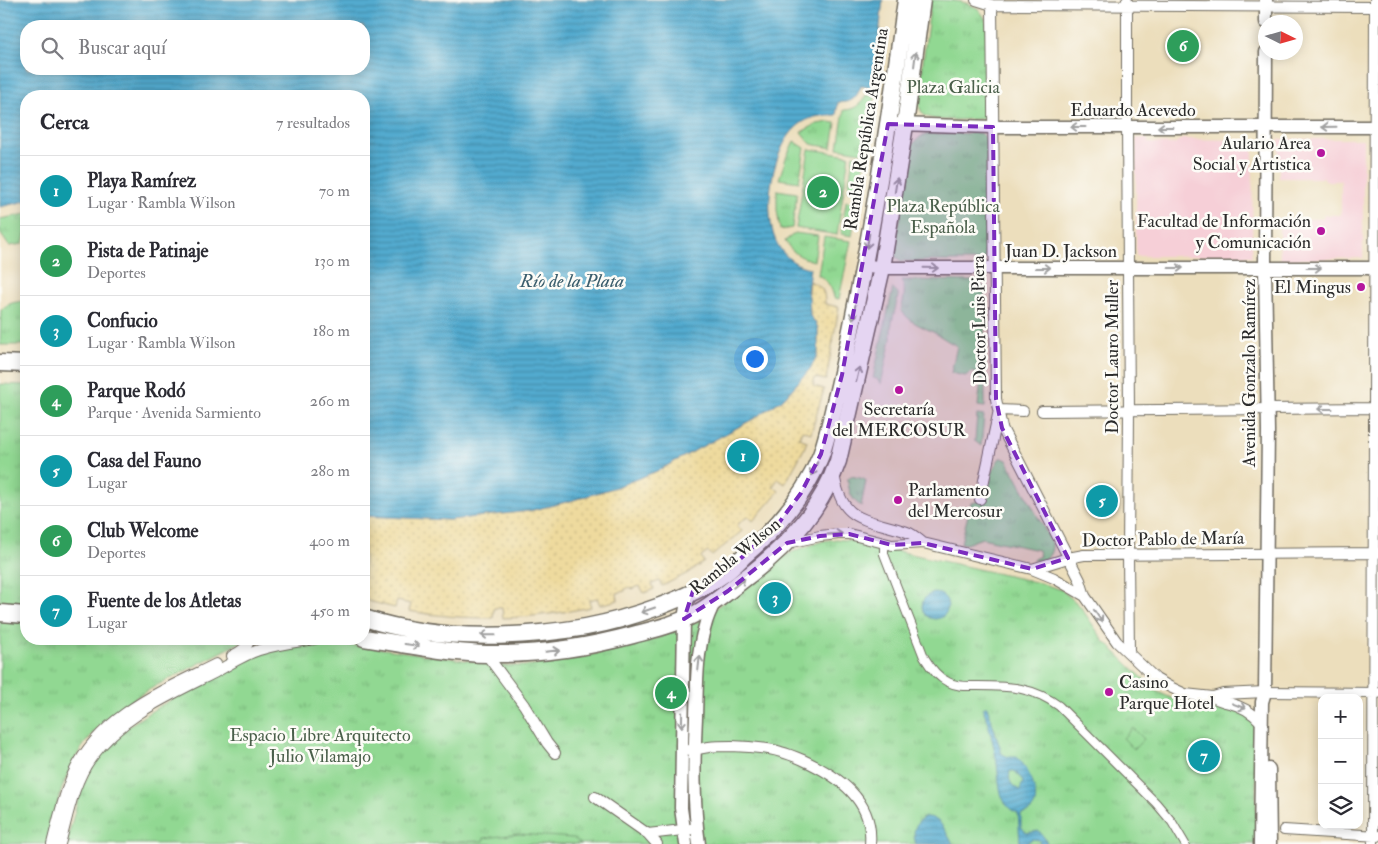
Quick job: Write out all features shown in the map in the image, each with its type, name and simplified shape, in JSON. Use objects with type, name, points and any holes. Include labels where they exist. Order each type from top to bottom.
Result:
[{"type":"main road","name":"Rambla República Argentina","points":[[864,264],[888,124],[906,0]]},
{"type":"main road","name":"Rambla República Argentina","points":[[882,268],[905,125],[922,0]]},
{"type":"main road","name":"Rambla Wilson","points":[[370,620],[411,630],[461,635],[517,635],[573,629],[654,608],[693,591],[725,574],[778,524],[814,470],[827,436],[842,375],[864,264]]},
{"type":"main road","name":"Rambla Wilson","points":[[370,639],[458,652],[486,654],[555,652],[661,628],[684,619],[715,601],[787,543],[810,514],[827,488],[840,452],[882,268]]},
{"type":"main road","points":[[0,363],[20,364]]},
{"type":"main road","points":[[0,613],[20,615]]},
{"type":"street","points":[[976,0],[992,5],[1127,2],[1376,5],[1375,839],[1284,830]]},
{"type":"street","name":"Doctor Lauro Muller","points":[[1127,2],[1129,653]]},
{"type":"street","name":"Doctor Luis Piera","points":[[992,5],[996,399],[1002,428],[1080,580],[1085,596],[1112,636],[1156,679],[1185,694],[1213,697]]},
{"type":"street","name":"Avenida Gonzalo Ramírez","points":[[1260,844],[1261,722],[1262,702],[1265,692],[1268,409],[1265,268],[1266,60]]},
{"type":"street","name":"Eduardo Acevedo","points":[[888,124],[993,128],[1376,127]]},
{"type":"street","name":"Juan D. Jackson","points":[[864,264],[882,268],[994,269],[1376,268]]},
{"type":"street","points":[[1042,411],[1376,408]]},
{"type":"street","points":[[999,410],[1023,411]]},
{"type":"street","name":"Doctor Luis Piera","points":[[980,499],[999,410]]},
{"type":"street","points":[[834,473],[839,493],[849,510],[859,518],[909,533],[923,543]]},
{"type":"street","points":[[867,539],[872,523]]},
{"type":"street","points":[[787,543],[804,538],[849,534],[892,545],[923,543],[1032,569]]},
{"type":"street","points":[[884,544],[884,554],[924,657],[936,674],[954,685],[1021,688],[1035,692],[1060,706],[1156,802],[1172,822],[1185,844]]},
{"type":"street","name":"Doctor Pablo de María","points":[[1032,569],[1084,555],[1376,553]]},
{"type":"street","name":"Doctor Luis Piera","points":[[1032,569],[1054,578],[1085,596]]},
{"type":"street","points":[[686,844],[681,808],[684,619],[687,601],[693,591]]},
{"type":"street","points":[[699,844],[694,795],[698,675],[704,626],[715,601]]},
{"type":"street","points":[[52,844],[73,774],[87,750],[108,727],[121,715],[151,696],[243,650],[247,645]]},
{"type":"street","points":[[60,844],[80,776],[90,759],[115,731],[153,704],[250,653],[276,645]]},
{"type":"street","points":[[486,654],[555,752]]},
{"type":"street","points":[[1213,697],[1222,694],[1265,692],[1376,693]]},
{"type":"street","name":"Avenida Gonzalo Ramírez","points":[[1265,692],[1269,704],[1270,844]]},
{"type":"street","points":[[1213,697],[1219,701],[1249,710],[1261,722]]},
{"type":"street","points":[[681,750],[730,746],[773,750],[815,766],[841,782],[861,804],[869,825],[870,844]]},
{"type":"street","points":[[595,797],[648,834],[658,844]]},
{"type":"street","points":[[648,834],[697,828]]},
{"type":"highlighted area","points":[[888,124],[993,127],[996,399],[1002,428],[1068,558],[1032,569],[923,543],[892,545],[849,534],[820,536],[787,543],[728,591],[684,619],[693,591],[725,573],[778,524],[801,493],[821,454],[842,375]]},
{"type":"shaded area","points":[[1136,138],[1148,139],[1148,143],[1174,144],[1182,139],[1253,140],[1252,256],[1136,256]]},
{"type":"shaded area","points":[[1279,139],[1363,139],[1363,258],[1280,260],[1279,219],[1323,219],[1324,215],[1341,215],[1341,181],[1324,181],[1324,178],[1279,178]]},
{"type":"green space","name":"Plaza Galicia","points":[[931,0],[949,0],[965,3],[978,10],[987,23],[986,114],[984,118],[960,120],[935,119],[924,115],[921,110],[918,100]]},
{"type":"green space","points":[[866,95],[875,96],[866,153],[838,148],[844,110],[857,106]]},
{"type":"green space","points":[[836,123],[832,148],[811,144],[801,132],[817,124]]},
{"type":"green space","name":"Plaza República Española","points":[[980,133],[985,137],[987,146],[985,258],[980,261],[901,261],[894,253],[912,145],[920,137],[927,134]]},
{"type":"green space","points":[[794,141],[805,148],[799,182],[779,179]]},
{"type":"green space","points":[[809,149],[849,155],[837,235],[796,228]]},
{"type":"green space","points":[[853,155],[865,157],[859,192],[848,190]]},
{"type":"green space","points":[[777,190],[797,193],[792,228],[780,230]]},
{"type":"green space","points":[[846,201],[857,203],[852,236],[841,234]]},
{"type":"green space","points":[[20,215],[20,244],[9,246],[0,233],[0,219]]},
{"type":"green space","points":[[795,233],[818,236],[814,261],[797,254],[787,245],[785,241]]},
{"type":"green space","points":[[824,237],[851,241],[839,299],[834,298],[829,284],[818,275]]},
{"type":"green space","points":[[902,280],[978,281],[984,287],[985,407],[978,406],[981,381],[979,374],[972,372],[965,376],[951,373],[957,346],[912,321],[901,310],[904,295]]},
{"type":"green space","points":[[893,288],[898,293],[898,296],[881,384],[877,379],[873,378]]},
{"type":"green space","points":[[20,302],[20,345],[0,345],[1,310]]},
{"type":"green space","points":[[0,384],[20,385],[20,607],[0,605]]},
{"type":"green space","points":[[977,415],[984,416],[981,446],[975,441]]},
{"type":"green space","points":[[1000,458],[1007,460],[1052,543],[1050,555],[1044,559],[1032,560],[1040,556],[1038,550],[982,538],[966,544],[961,543],[971,503],[987,498],[993,472]]},
{"type":"green space","points":[[851,476],[866,481],[861,506],[852,497],[849,490],[848,478]]},
{"type":"green space","name":"Espacio Libre Arquitecto Julio Vilamajo","points":[[836,539],[853,541],[1040,583],[1062,590],[1080,606],[1103,640],[1156,691],[1192,704],[1236,707],[1251,717],[1256,730],[1256,844],[66,844],[80,792],[96,758],[106,745],[133,723],[158,707],[254,655],[275,648],[302,645],[345,645],[506,666],[525,666],[579,658],[655,639],[699,621],[780,558],[823,541]]},
{"type":"green space","points":[[0,620],[20,622],[20,645],[235,645],[135,698],[97,729],[76,757],[66,777],[47,844],[0,844]]},
{"type":"green space","points":[[1133,728],[1144,739],[1134,749],[1123,738]]},
{"type":"green space","points":[[519,834],[573,838],[581,844],[441,844],[441,842],[483,841],[484,838]]},
{"type":"sand","points":[[809,281],[822,289],[825,304],[839,307],[826,380],[815,378],[813,386],[824,389],[811,433],[802,430],[799,438],[807,441],[785,484],[778,479],[773,486],[779,491],[753,521],[748,516],[737,525],[742,531],[712,556],[708,552],[701,557],[704,562],[662,586],[659,581],[652,584],[654,589],[644,593],[640,586],[632,589],[631,587],[617,593],[618,600],[600,605],[597,598],[589,600],[591,607],[536,616],[503,618],[502,608],[494,608],[493,618],[472,618],[409,611],[411,604],[397,601],[395,608],[370,602],[370,516],[449,520],[529,511],[570,501],[616,487],[657,471],[755,418],[783,399],[796,385],[818,354],[818,328],[810,316]]},
{"type":"water","name":"Río de la Plata","points":[[0,0],[883,0],[873,88],[861,86],[853,99],[847,102],[838,102],[836,115],[811,118],[803,122],[792,132],[783,145],[776,162],[772,180],[770,217],[773,234],[785,255],[792,261],[810,268],[807,292],[810,316],[818,328],[818,354],[810,369],[783,399],[755,418],[657,471],[616,487],[529,511],[449,520],[370,516],[370,90],[20,90],[20,202],[0,207]]},
{"type":"water","points":[[935,593],[944,597],[948,606],[944,615],[935,619],[926,615],[922,606],[926,597]]},
{"type":"water","points":[[987,706],[1002,754],[1009,757],[1017,757],[1022,762],[1034,788],[1036,798],[1034,805],[1030,811],[1021,814],[1021,826],[1026,833],[1039,831],[1047,844],[1040,844],[1039,840],[1032,839],[1027,844],[1020,844],[1018,813],[1006,804],[1002,797],[989,726],[983,708]],"holes":[[[1010,771],[1015,771],[1023,781],[1020,790],[1012,785],[1009,778]]]},
{"type":"water","points":[[925,817],[931,817],[939,822],[953,844],[916,844],[914,836],[916,825]]},
{"type":"place","name":"Club Welcome","points":[[1183,46]]},
{"type":"place","name":"Aulario Area Social y Artistica","points":[[1321,153]]},
{"type":"place","name":"Pista de Patinaje","points":[[823,192]]},
{"type":"place","name":"Facultad de Información y Comunicación","points":[[1321,231]]},
{"type":"place","name":"El Mingus","points":[[1361,287]]},
{"type":"place","name":"Secretaría del MERCOSUR","points":[[899,390]]},
{"type":"place","name":"Playa Ramírez","points":[[743,456]]},
{"type":"place","name":"Parlamento del Mercosur","points":[[898,500]]},
{"type":"place","name":"Casa del Fauno","points":[[1102,501]]},
{"type":"place","name":"Confucio","points":[[775,598]]},
{"type":"place","name":"Casino Parque Hotel","points":[[1109,692]]},
{"type":"place","name":"Parque Rodó","points":[[671,693]]},
{"type":"place","name":"Fuente de los Atletas","points":[[1204,756]]}]
